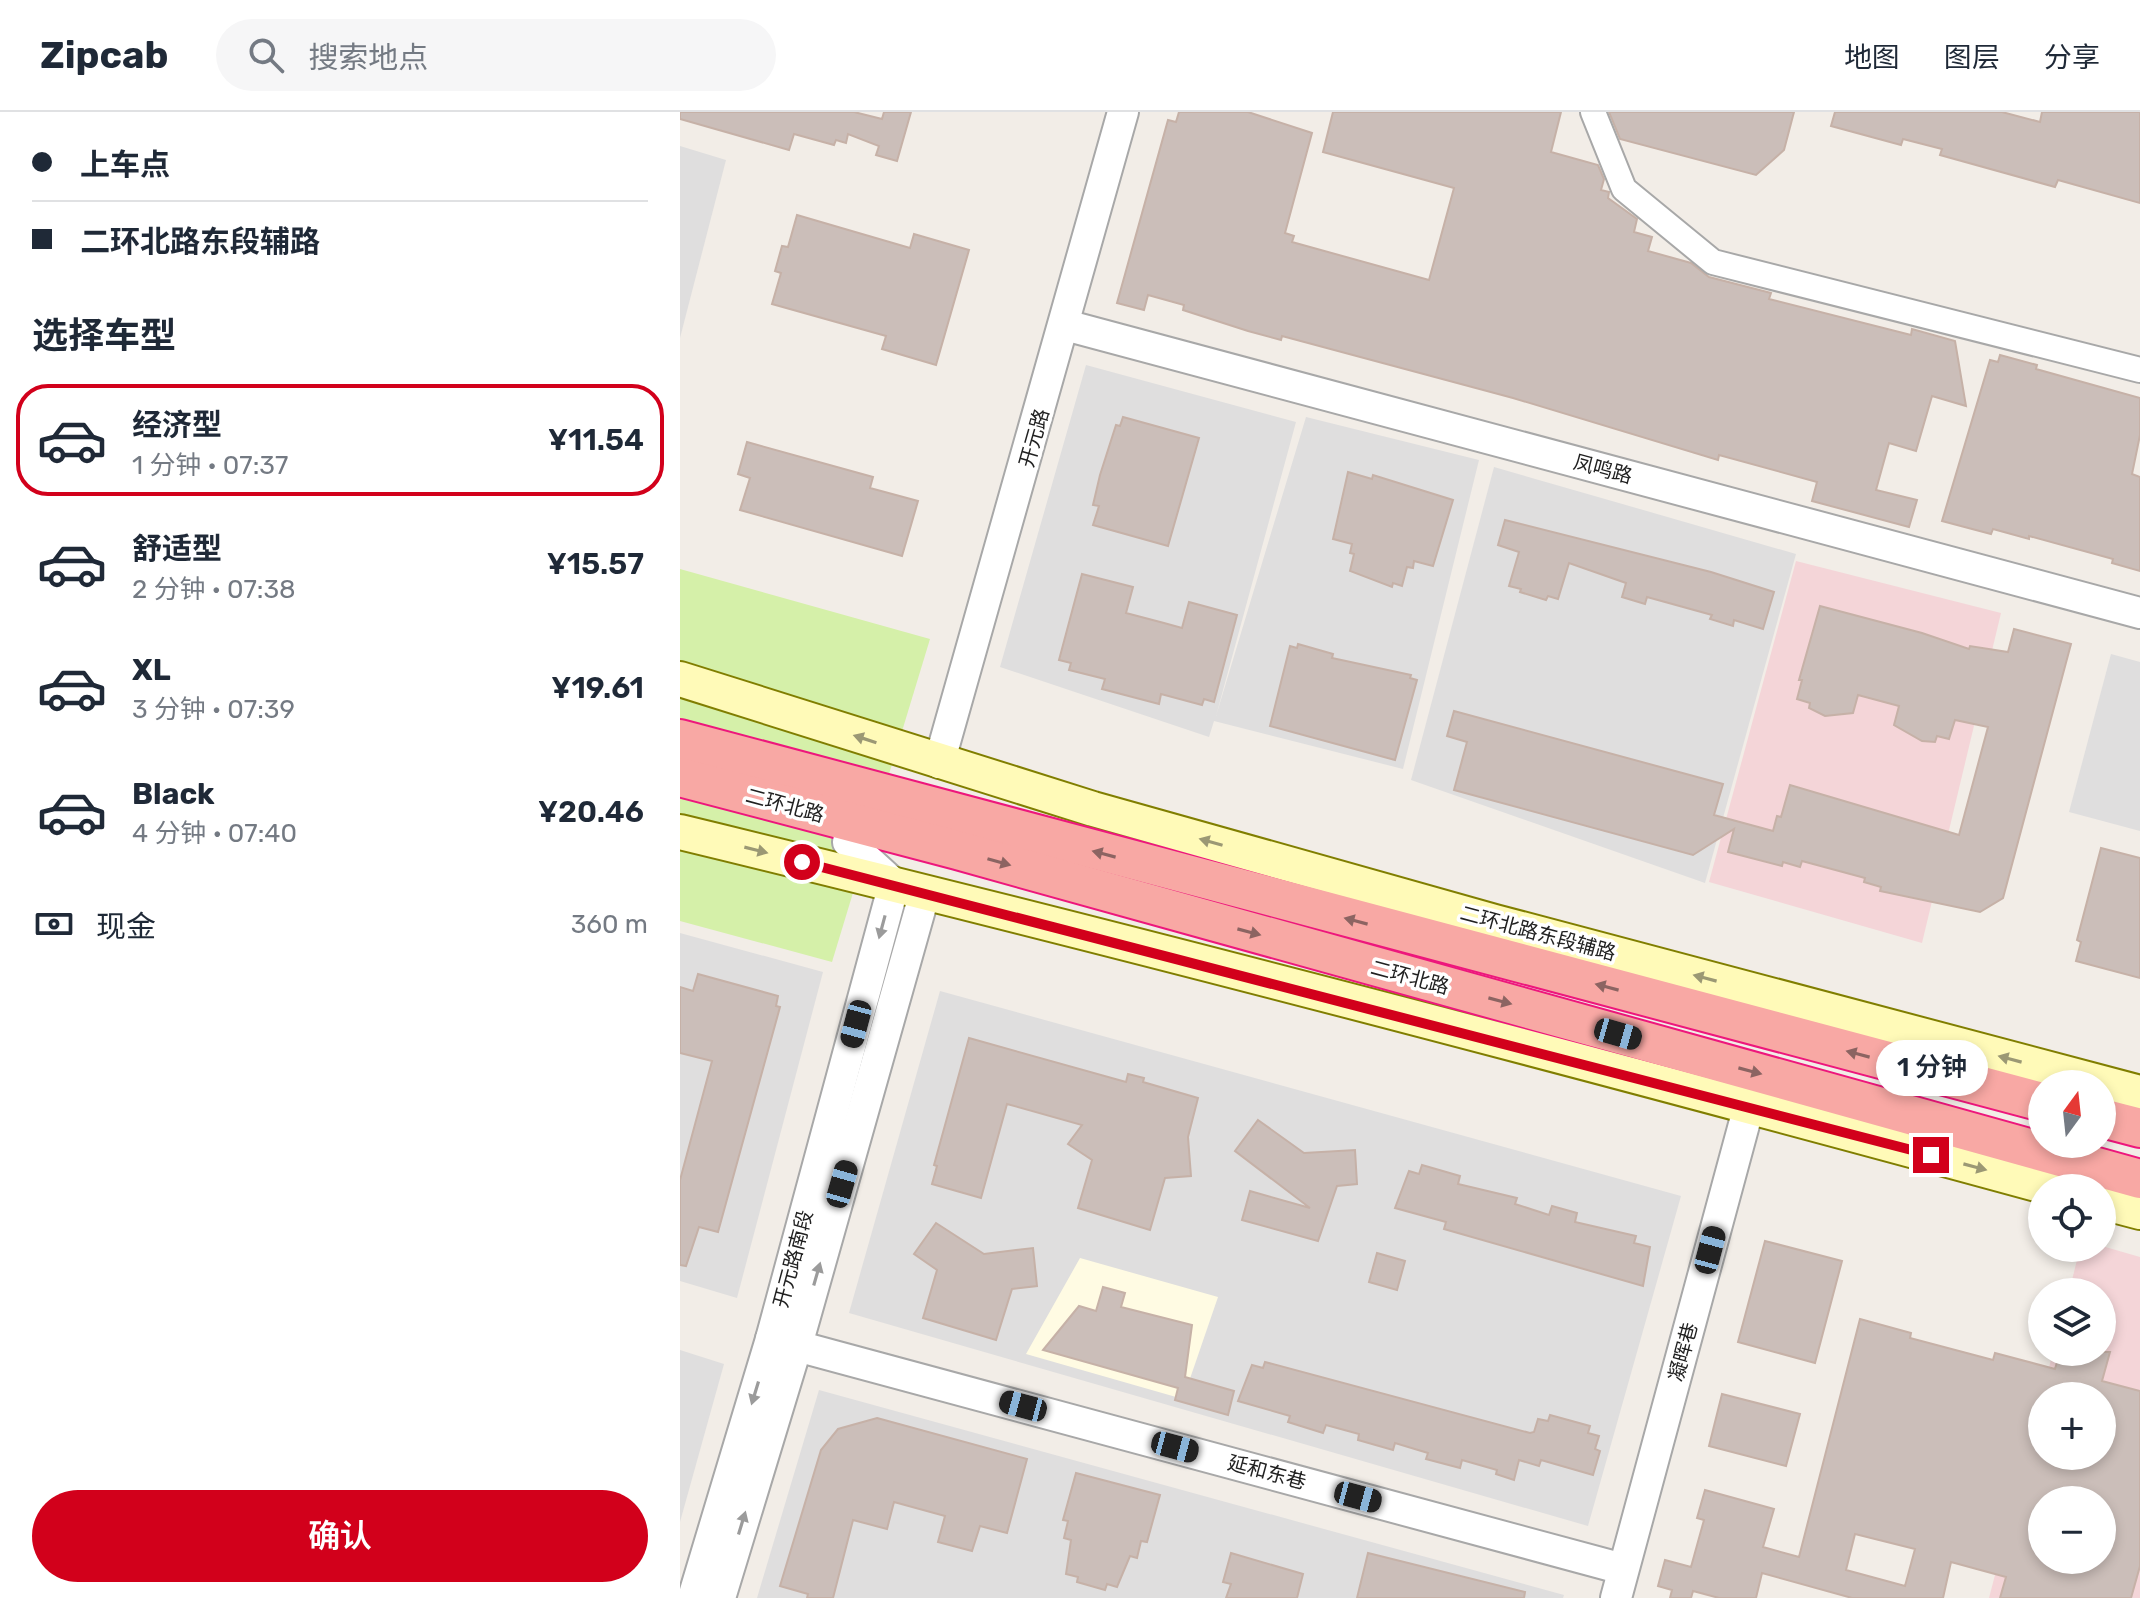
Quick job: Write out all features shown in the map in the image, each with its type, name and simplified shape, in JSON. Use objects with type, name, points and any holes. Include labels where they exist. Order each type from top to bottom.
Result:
[{"type":"highway","points":[[680,727],[760,760]]},
{"type":"highway","name":"二环北路","points":[[680,739],[2028,1098]]},
{"type":"highway","name":"二环北路","points":[[680,777],[957,850],[2140,1179]]},
{"type":"highway","points":[[680,803],[778,823],[848,842],[957,850]]},
{"type":"highway","points":[[2116,1122],[2140,1128]]},
{"type":"main road","name":"二环北路东段辅路","points":[[680,679],[939,763],[1495,922],[2140,1093]]},
{"type":"main road","points":[[680,832],[909,888],[1749,1106],[2028,1182]]},
{"type":"main road","points":[[2116,1206],[2140,1212]]},
{"type":"street","name":"开元路","points":[[939,763],[1123,112]]},
{"type":"street","points":[[1593,112],[1624,189],[1713,262],[2140,370]]},
{"type":"street","name":"凤鸣路","points":[[1065,325],[2140,613]]},
{"type":"street","points":[[848,842],[909,888]]},
{"type":"street","name":"开元路南段","points":[[720,1598],[784,1342],[909,888]]},
{"type":"street","name":"凝晖巷","points":[[1620,1584],[1749,1106]]},
{"type":"street","name":"开元路南段","points":[[693,1598],[784,1342]]},
{"type":"street","name":"延和东巷","points":[[784,1342],[1620,1584]]},
{"type":"shaded area","points":[[680,146],[726,160],[680,338]]},
{"type":"shaded area","points":[[1086,365],[1296,422],[1216,716],[1306,417],[1479,460],[1403,769],[1214,721],[1209,737],[1000,667]]},
{"type":"shaded area","points":[[1494,467],[1796,554],[1705,883],[1411,780]]},
{"type":"shaded area","points":[[1796,561],[2001,613],[1922,943],[1709,882]]},
{"type":"shaded area","points":[[2111,654],[2140,662],[2140,831],[2069,812]]},
{"type":"shaded area","points":[[680,933],[823,972],[737,1298],[680,1281]]},
{"type":"shaded area","points":[[940,991],[1681,1196],[1588,1526],[849,1313]]},
{"type":"shaded area","points":[[2116,1250],[2140,1257],[2140,1598],[1989,1598],[2028,1448],[2028,1470],[2116,1470],[2116,1382],[2045,1382],[2049,1366],[2116,1366],[2116,1278],[2072,1278],[2076,1262],[2116,1262]]},
{"type":"shaded area","points":[[1080,1258],[1218,1297],[1183,1399],[1026,1354]]},
{"type":"shaded area","points":[[680,1350],[724,1364],[680,1522]]},
{"type":"shaded area","points":[[819,1390],[1564,1595],[1563,1598],[757,1598]]},
{"type":"green space","points":[[680,569],[930,639],[832,962],[680,921]]},
{"type":"building","points":[[680,112],[854,112],[882,119],[884,112],[911,112],[897,161],[876,155],[879,146],[848,134],[846,143],[836,140],[834,145],[794,134],[789,150],[680,119]]},
{"type":"building","points":[[1179,112],[1248,112],[1312,133],[1285,233],[1294,236],[1292,242],[1429,280],[1454,188],[1323,152],[1333,112],[1561,112],[1551,152],[1598,165],[1604,179],[1601,190],[1609,192],[1608,198],[1637,219],[1634,232],[1652,237],[1648,251],[1691,263],[1709,277],[1771,293],[1769,299],[1911,335],[1912,329],[1955,341],[1966,406],[1932,396],[1916,451],[1889,443],[1876,490],[1917,500],[1909,527],[1812,501],[1817,482],[1719,455],[1718,460],[1513,398],[1282,336],[1281,340],[1248,331],[1183,310],[1184,305],[1148,295],[1144,310],[1117,303],[1168,120],[1176,122]]},
{"type":"building","points":[[1609,112],[1794,112],[1784,150],[1756,175],[1620,139]]},
{"type":"building","points":[[1835,112],[2002,112],[2040,122],[2042,112],[2140,112],[2140,203],[2058,180],[2055,187],[1940,155],[1942,149],[1903,139],[1901,145],[1831,126]]},
{"type":"building","points":[[797,215],[910,248],[914,234],[969,250],[936,365],[882,349],[886,336],[772,304],[781,273],[775,271],[782,246],[788,247]]},
{"type":"building","points":[[2000,355],[2037,365],[2036,369],[2140,398],[2140,435],[2132,474],[2140,477],[2140,571],[2112,563],[2113,559],[2029,536],[2029,539],[1993,529],[1991,534],[1942,521],[1990,360],[1998,362]]},
{"type":"building","points":[[1123,417],[1199,438],[1168,546],[1093,525],[1099,506],[1093,505],[1100,475],[1116,425],[1120,426]]},
{"type":"building","points":[[747,442],[873,477],[870,488],[918,501],[902,556],[740,510],[750,478],[738,474]]},
{"type":"building","points":[[1348,472],[1372,479],[1373,475],[1453,500],[1433,566],[1414,561],[1413,568],[1407,567],[1402,586],[1393,583],[1392,587],[1350,571],[1354,554],[1350,553],[1352,544],[1333,539]]},
{"type":"building","points":[[1505,520],[1711,572],[1774,592],[1763,629],[1734,620],[1733,626],[1710,619],[1712,615],[1647,597],[1645,604],[1622,597],[1626,583],[1569,563],[1558,599],[1548,596],[1546,600],[1520,592],[1521,589],[1509,586],[1519,552],[1498,545]]},
{"type":"building","points":[[1082,574],[1133,587],[1126,613],[1182,628],[1189,602],[1237,615],[1214,702],[1204,699],[1202,705],[1161,694],[1159,704],[1102,689],[1105,679],[1069,670],[1071,663],[1059,660]]},
{"type":"building","points":[[1820,606],[1969,649],[1970,646],[2008,652],[2014,629],[2071,644],[2003,898],[1980,912],[1880,891],[1881,887],[1864,882],[1865,878],[1802,861],[1800,867],[1783,862],[1782,866],[1728,852],[1734,829],[1693,855],[1454,790],[1467,742],[1447,736],[1454,711],[1723,784],[1714,815],[1773,831],[1777,816],[1781,817],[1790,785],[1959,835],[1988,727],[1955,720],[1949,739],[1937,736],[1935,742],[1922,741],[1894,725],[1899,706],[1858,695],[1853,713],[1825,716],[1809,708],[1810,703],[1797,699],[1802,680],[1799,680]]},
{"type":"building","points":[[1298,644],[1333,654],[1332,658],[1411,675],[1410,678],[1417,680],[1395,760],[1270,726],[1290,646],[1297,648]]},
{"type":"building","points":[[2101,848],[2140,858],[2140,978],[2076,961],[2081,942],[2077,940]]},
{"type":"building","points":[[698,974],[778,996],[776,1006],[780,1007],[718,1232],[699,1227],[686,1266],[680,1265],[680,1180],[712,1061],[680,1053],[680,987],[693,991]]},
{"type":"building","points":[[969,1038],[1126,1082],[1128,1074],[1144,1078],[1143,1082],[1198,1098],[1188,1137],[1191,1176],[1165,1178],[1150,1230],[1078,1208],[1092,1160],[1068,1144],[1082,1125],[1007,1104],[981,1198],[932,1184],[937,1166],[934,1165]]},
{"type":"building","points":[[1258,1120],[1304,1153],[1355,1150],[1357,1184],[1337,1186],[1318,1241],[1242,1220],[1250,1191],[1310,1208],[1235,1151]]},
{"type":"building","points":[[1422,1165],[1460,1176],[1458,1184],[1517,1198],[1515,1204],[1549,1215],[1552,1206],[1577,1213],[1575,1222],[1636,1236],[1634,1243],[1650,1247],[1643,1286],[1444,1229],[1446,1222],[1395,1208],[1409,1171],[1419,1174]]},
{"type":"building","points":[[936,1223],[984,1254],[1033,1248],[1037,1286],[1012,1289],[996,1340],[923,1318],[937,1270],[914,1254]]},
{"type":"building","points":[[1765,1241],[1842,1261],[1815,1363],[1738,1342]]},
{"type":"building","points":[[1377,1253],[1405,1261],[1397,1290],[1369,1282]]},
{"type":"building","points":[[1103,1287],[1125,1293],[1121,1307],[1192,1325],[1185,1377],[1234,1391],[1228,1415],[1175,1400],[1178,1388],[1043,1350],[1079,1306],[1096,1311]]},
{"type":"building","points":[[1860,1319],[1911,1333],[1910,1338],[1993,1360],[1995,1353],[2028,1362],[2028,1366],[2055,1369],[2056,1366],[2106,1366],[2102,1381],[2106,1382],[2028,1382],[2028,1470],[2116,1470],[2116,1385],[2140,1391],[2140,1566],[2131,1598],[2000,1598],[2006,1577],[1951,1562],[1943,1598],[1852,1598],[1762,1573],[1756,1598],[1719,1598],[1693,1591],[1691,1598],[1670,1598],[1672,1590],[1658,1586],[1665,1560],[1691,1567],[1704,1520],[1697,1518],[1705,1490],[1774,1509],[1763,1547],[1799,1557]],"holes":[[[1855,1534],[1915,1549],[1905,1586],[1846,1570]]]},
{"type":"building","points":[[1265,1362],[1530,1433],[1534,1432],[1538,1419],[1548,1421],[1550,1415],[1590,1426],[1588,1433],[1599,1436],[1595,1449],[1600,1451],[1593,1475],[1541,1460],[1539,1466],[1519,1460],[1514,1480],[1496,1474],[1497,1470],[1462,1460],[1460,1468],[1426,1459],[1428,1453],[1395,1443],[1393,1450],[1358,1440],[1359,1434],[1326,1425],[1323,1433],[1288,1422],[1290,1416],[1238,1401],[1252,1365],[1263,1368]]},
{"type":"building","points":[[1722,1394],[1800,1414],[1786,1466],[1709,1446]]},
{"type":"building","points":[[877,1418],[1027,1459],[1007,1533],[980,1526],[972,1551],[938,1542],[945,1516],[894,1502],[887,1529],[853,1520],[833,1598],[807,1598],[808,1594],[780,1586],[821,1450],[838,1429]]},
{"type":"building","points":[[1076,1473],[1160,1495],[1147,1542],[1141,1541],[1137,1558],[1130,1556],[1117,1587],[1107,1584],[1105,1590],[1077,1582],[1078,1577],[1066,1574],[1071,1540],[1064,1538],[1068,1521],[1063,1520]]},
{"type":"building","points":[[1231,1553],[1303,1574],[1297,1598],[1226,1598],[1231,1584],[1223,1582]]},
{"type":"building","points":[[1368,1553],[1525,1592],[1524,1598],[1357,1598]]},
{"type":"route","points":[[802,862],[1931,1155]]}]
